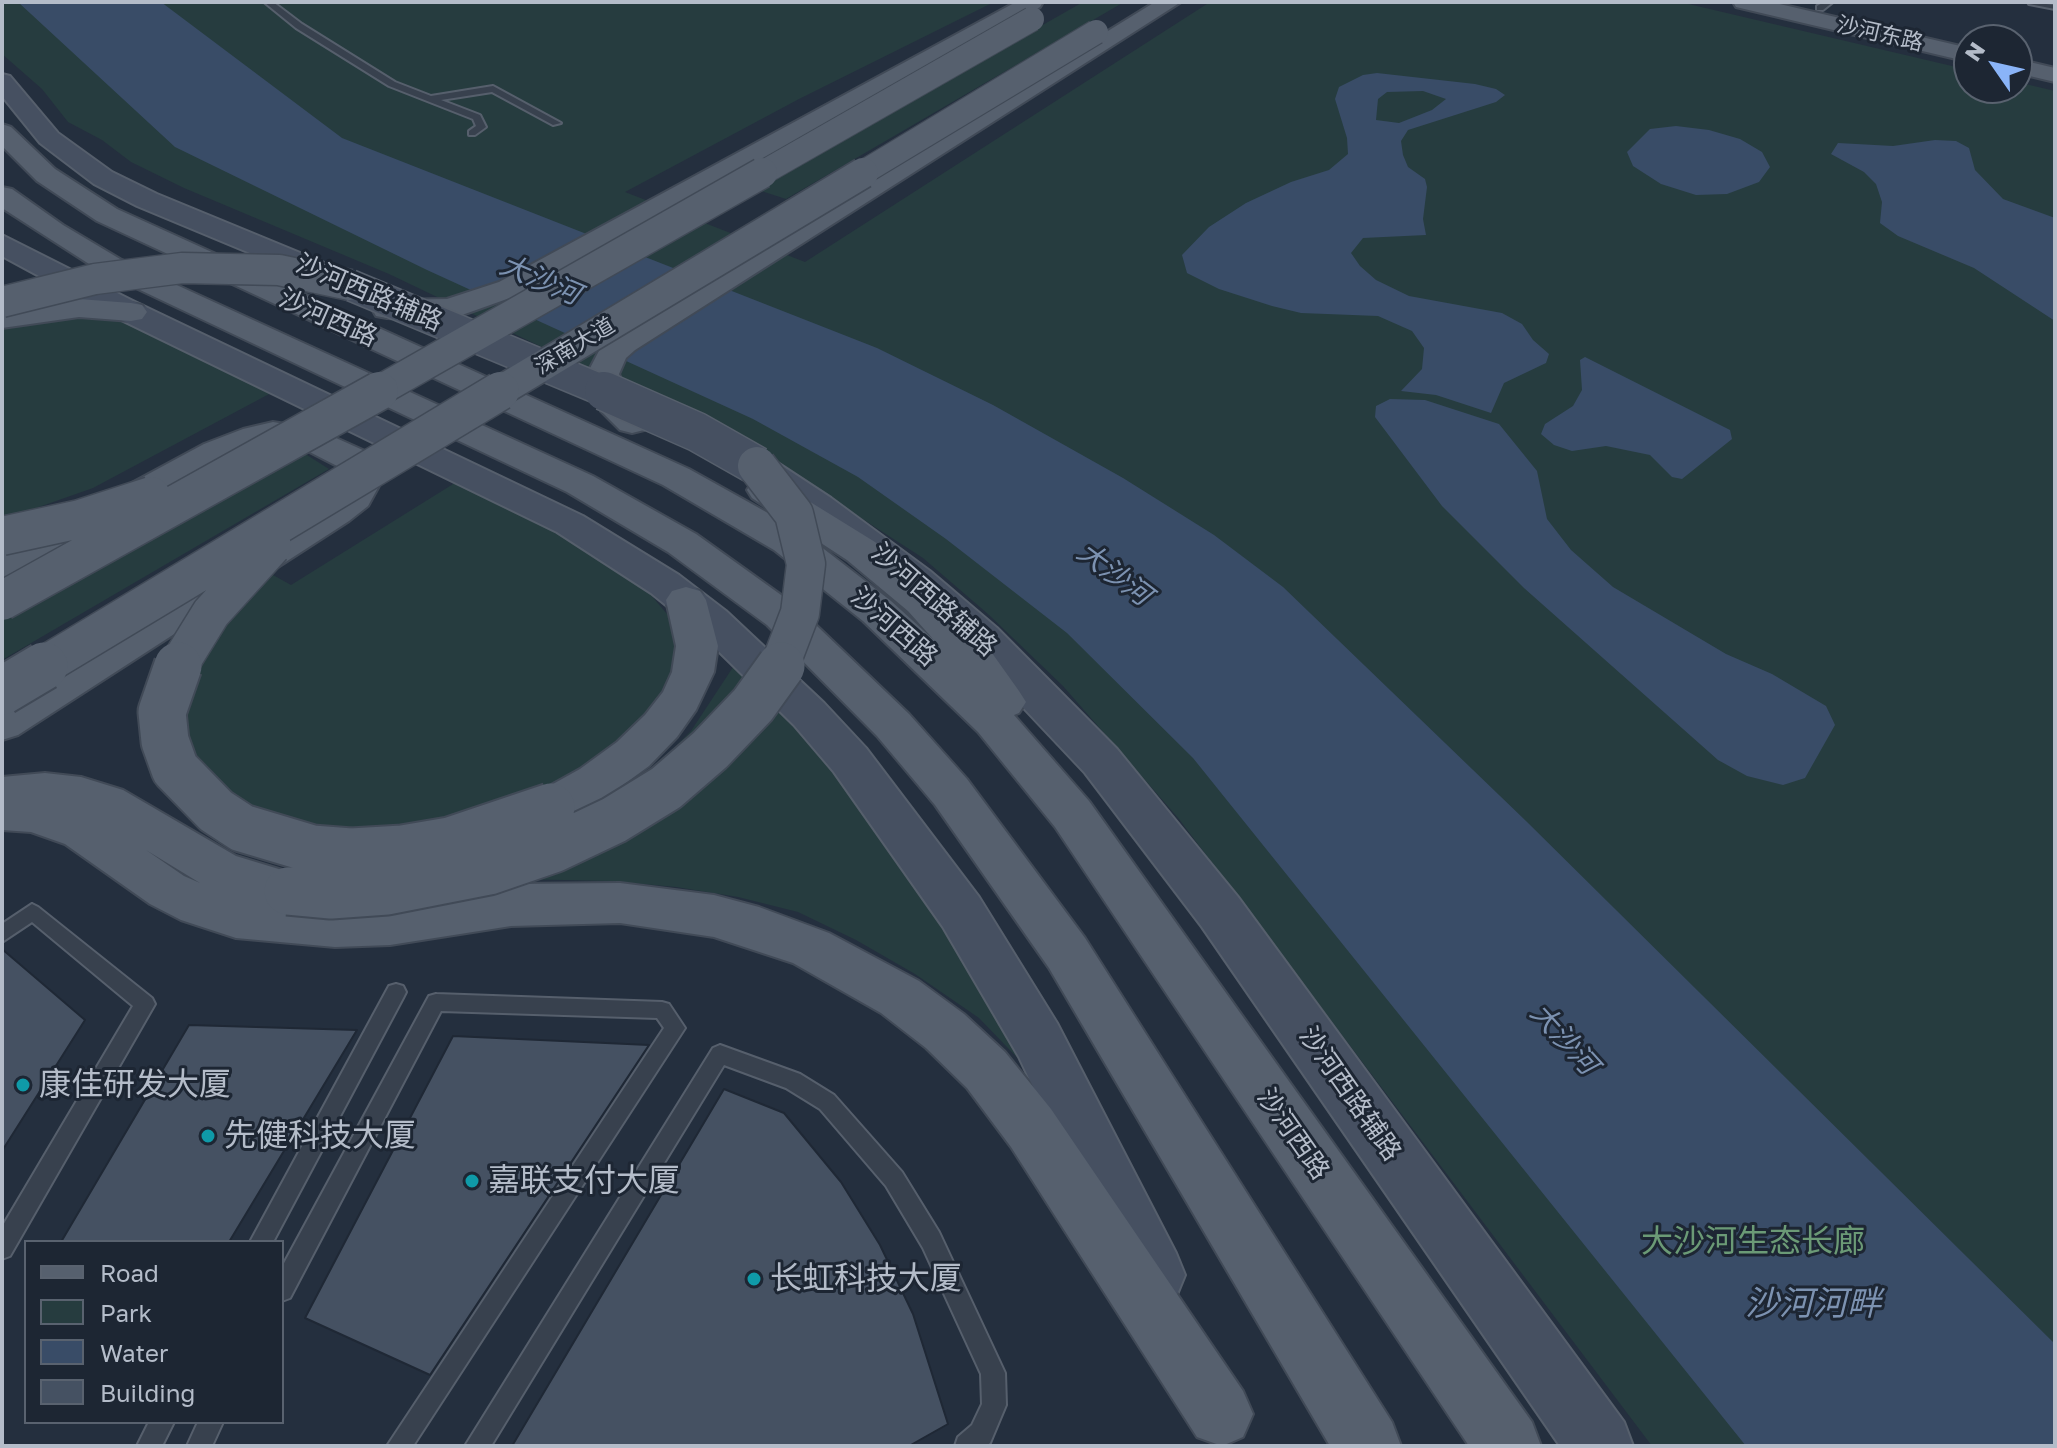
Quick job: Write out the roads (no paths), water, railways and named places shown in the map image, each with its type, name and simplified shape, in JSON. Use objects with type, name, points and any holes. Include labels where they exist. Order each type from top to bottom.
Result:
[{"type":"main road","name":"深南大道","points":[[2,691],[1147,2]]},
{"type":"main road","points":[[1036,767],[1009,710],[980,667],[922,602],[861,551],[807,515],[750,481],[636,426],[613,404],[603,374],[612,354],[656,320],[1170,2]]},
{"type":"main road","name":"沙河东路","points":[[1744,2],[1953,51]]},
{"type":"main road","name":"沙河东路","points":[[1795,2],[1824,5],[1953,39]]},
{"type":"main road","points":[[107,215],[270,265],[370,306],[404,312],[451,308],[494,296],[1039,10]]},
{"type":"main road","points":[[2,601],[319,425],[1039,10]]},
{"type":"main road","points":[[2033,58],[2055,63]]},
{"type":"main road","points":[[2033,70],[2055,75]]},
{"type":"main road","name":"沙河西路辅路","points":[[2,81],[49,138],[103,178],[147,200],[697,432],[818,506],[916,580],[982,638],[1101,761],[1220,912],[1600,1446]]},
{"type":"main road","name":"沙河西路","points":[[2,132],[46,175],[107,215],[676,477],[788,541],[918,647],[1036,767],[1082,827],[1508,1446]]},
{"type":"main road","name":"沙河西路","points":[[2,195],[53,231],[110,265],[580,484],[729,575],[781,615],[841,671],[951,792],[1067,953],[1368,1446]]},
{"type":"main road","points":[[2,223],[110,265]]},
{"type":"main road","points":[[2,244],[131,312],[523,500],[609,548],[686,600],[759,665],[850,760],[961,912],[1038,1040],[1229,1430]]},
{"type":"main road","points":[[2,302],[95,279],[182,268],[279,270],[350,285]]},
{"type":"main road","points":[[2,319],[79,308],[131,312]]},
{"type":"main road","points":[[2,536],[80,519],[187,483],[260,454],[319,425]]},
{"type":"main road","points":[[2,569],[217,452],[255,436],[273,432],[304,436],[352,459],[367,475],[355,498],[336,513],[2,724]]},
{"type":"main road","points":[[380,463],[313,510],[274,544],[231,589],[187,647],[170,681],[162,712],[165,741],[175,769],[216,811],[242,828],[312,849],[351,852],[450,841],[551,807],[596,781],[633,754],[661,726],[681,699],[693,672],[697,646],[686,600]]},
{"type":"main road","points":[[2,794],[45,791],[81,795],[107,803],[222,872],[288,891],[331,895],[387,891],[489,871],[553,849],[614,820],[666,788],[710,750],[753,705],[782,664],[800,613],[806,564],[794,514],[757,466]]},
{"type":"main road","points":[[2,812],[32,814],[82,831],[167,890],[236,917],[335,926],[390,924],[511,905],[620,903],[714,916],[759,928],[811,948],[900,997],[945,1031],[986,1070],[1031,1128],[1229,1430]]},
{"type":"lane","points":[[268,2],[299,26],[392,84],[477,117],[481,127],[472,133]]},
{"type":"lane","points":[[2032,2],[2055,7]]},
{"type":"lane","points":[[427,99],[493,89],[556,123]]},
{"type":"lane","points":[[2,934],[32,912],[145,1004],[2,1248]]},
{"type":"lane","points":[[262,1240],[396,992]]},
{"type":"lane","points":[[284,1286],[436,1002],[662,1010],[675,1028],[399,1446]]},
{"type":"lane","points":[[477,1446],[720,1054],[793,1081],[827,1102],[894,1179],[931,1240],[993,1373],[994,1405],[981,1434],[967,1446]]},
{"type":"lane","points":[[149,1446],[161,1424]]},
{"type":"lane","points":[[199,1446],[210,1424]]},
{"type":"water","name":"沙河河畔","points":[[18,2],[161,2],[342,138],[877,348],[993,405],[1123,478],[1214,535],[1283,587],[1526,821],[2055,1344],[2055,1446],[1746,1446],[1193,758],[1067,633],[946,539],[858,477],[753,419],[427,270],[175,147]]},
{"type":"water","points":[[1377,73],[1475,84],[1496,89],[1505,95],[1496,102],[1408,130],[1401,141],[1403,155],[1408,167],[1425,179],[1423,219],[1426,235],[1363,238],[1351,253],[1376,280],[1409,296],[1502,313],[1522,324],[1533,340],[1549,354],[1546,363],[1504,383],[1491,413],[1436,395],[1401,391],[1422,369],[1424,348],[1412,331],[1378,316],[1301,313],[1272,306],[1219,289],[1187,273],[1182,255],[1209,227],[1246,203],[1291,182],[1329,170],[1348,154],[1347,138],[1335,99],[1339,87],[1363,75]],"holes":[[[1423,91],[1446,99],[1432,110],[1399,123],[1376,120],[1378,99],[1387,92]]]},
{"type":"water","points":[[1676,126],[1709,130],[1740,139],[1762,152],[1770,167],[1759,182],[1727,194],[1696,195],[1661,184],[1633,166],[1627,152],[1650,129]]},
{"type":"water","points":[[1935,140],[1956,141],[1969,148],[1975,170],[2003,199],[2055,218],[2055,321],[1974,268],[1898,236],[1880,223],[1882,202],[1876,184],[1864,172],[1831,154],[1838,143],[1893,146]]},
{"type":"water","points":[[1585,357],[1730,430],[1732,439],[1682,479],[1672,477],[1650,455],[1606,446],[1572,451],[1554,445],[1541,434],[1545,424],[1573,406],[1582,390],[1580,360]]},
{"type":"water","points":[[1390,399],[1425,400],[1499,424],[1537,471],[1547,519],[1571,550],[1613,587],[1726,654],[1772,674],[1826,706],[1835,725],[1805,778],[1783,785],[1747,776],[1718,760],[1524,588],[1442,506],[1375,417],[1376,406]]},
{"type":"place","name":"康佳研发大厦","points":[[23,1085]]},
{"type":"place","name":"先健科技大厦","points":[[208,1136]]},
{"type":"place","name":"嘉联支付大厦","points":[[472,1181]]},
{"type":"place","name":"长虹科技大厦","points":[[754,1279]]},
{"type":"water label","name":"大沙河","points":[[540,280]]},
{"type":"water label","name":"大沙河","points":[[1114,574]]},
{"type":"water label","name":"大沙河","points":[[1564,1039]]},
{"type":"park label","name":"大沙河生态长廊","points":[[1753,1242]]}]
